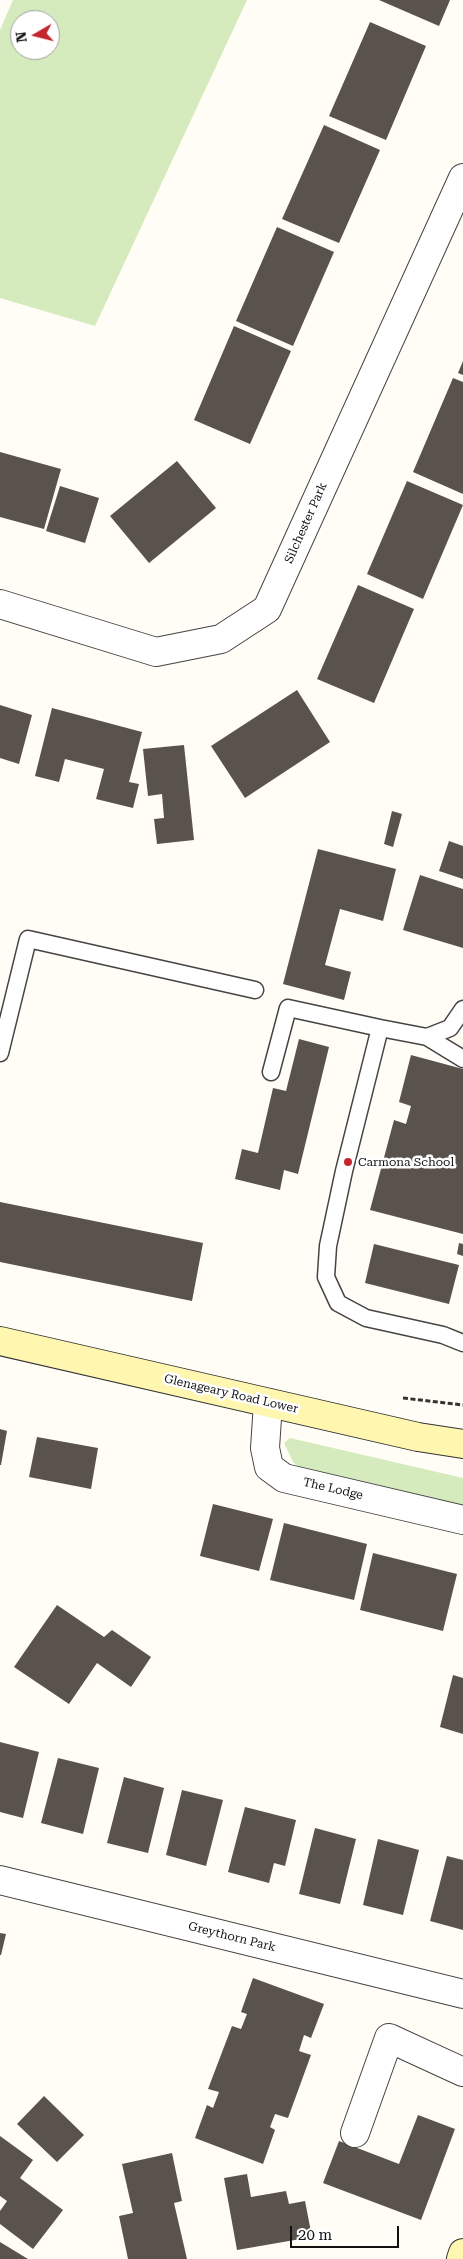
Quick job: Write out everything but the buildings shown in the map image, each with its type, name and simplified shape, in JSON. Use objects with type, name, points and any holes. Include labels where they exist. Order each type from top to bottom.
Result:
[{"type":"main road","name":"Glenageary Road Lower","points":[[0,1341],[418,1437],[463,1444]]},
{"type":"main road","points":[[461,2259],[463,2253]]},
{"type":"street","name":"Silchester Park","points":[[0,604],[156,652],[221,639],[267,609],[463,178]]},
{"type":"street","name":"The Lodge","points":[[268,1403],[265,1448],[269,1467],[284,1478],[463,1520]]},
{"type":"street","name":"Greythorn Park","points":[[0,1880],[463,1994]]},
{"type":"street","points":[[355,2133],[389,2038],[463,2072]]},
{"type":"lane","points":[[0,1053],[28,938],[255,990]]},
{"type":"lane","points":[[271,1072],[288,1008],[427,1037],[463,1059]]},
{"type":"lane","points":[[427,1037],[450,1028],[463,1009]]},
{"type":"lane","points":[[380,1028],[344,1171],[328,1246],[326,1278],[338,1303],[366,1318],[444,1335],[463,1343]]},
{"type":"green space","points":[[13,0],[247,0],[95,326],[0,298],[0,30]]},
{"type":"green space","points":[[290,1438],[463,1478],[463,1506],[301,1469],[293,1462],[284,1443]]},
{"type":"place","name":"Carmona School","points":[[348,1162]]}]
